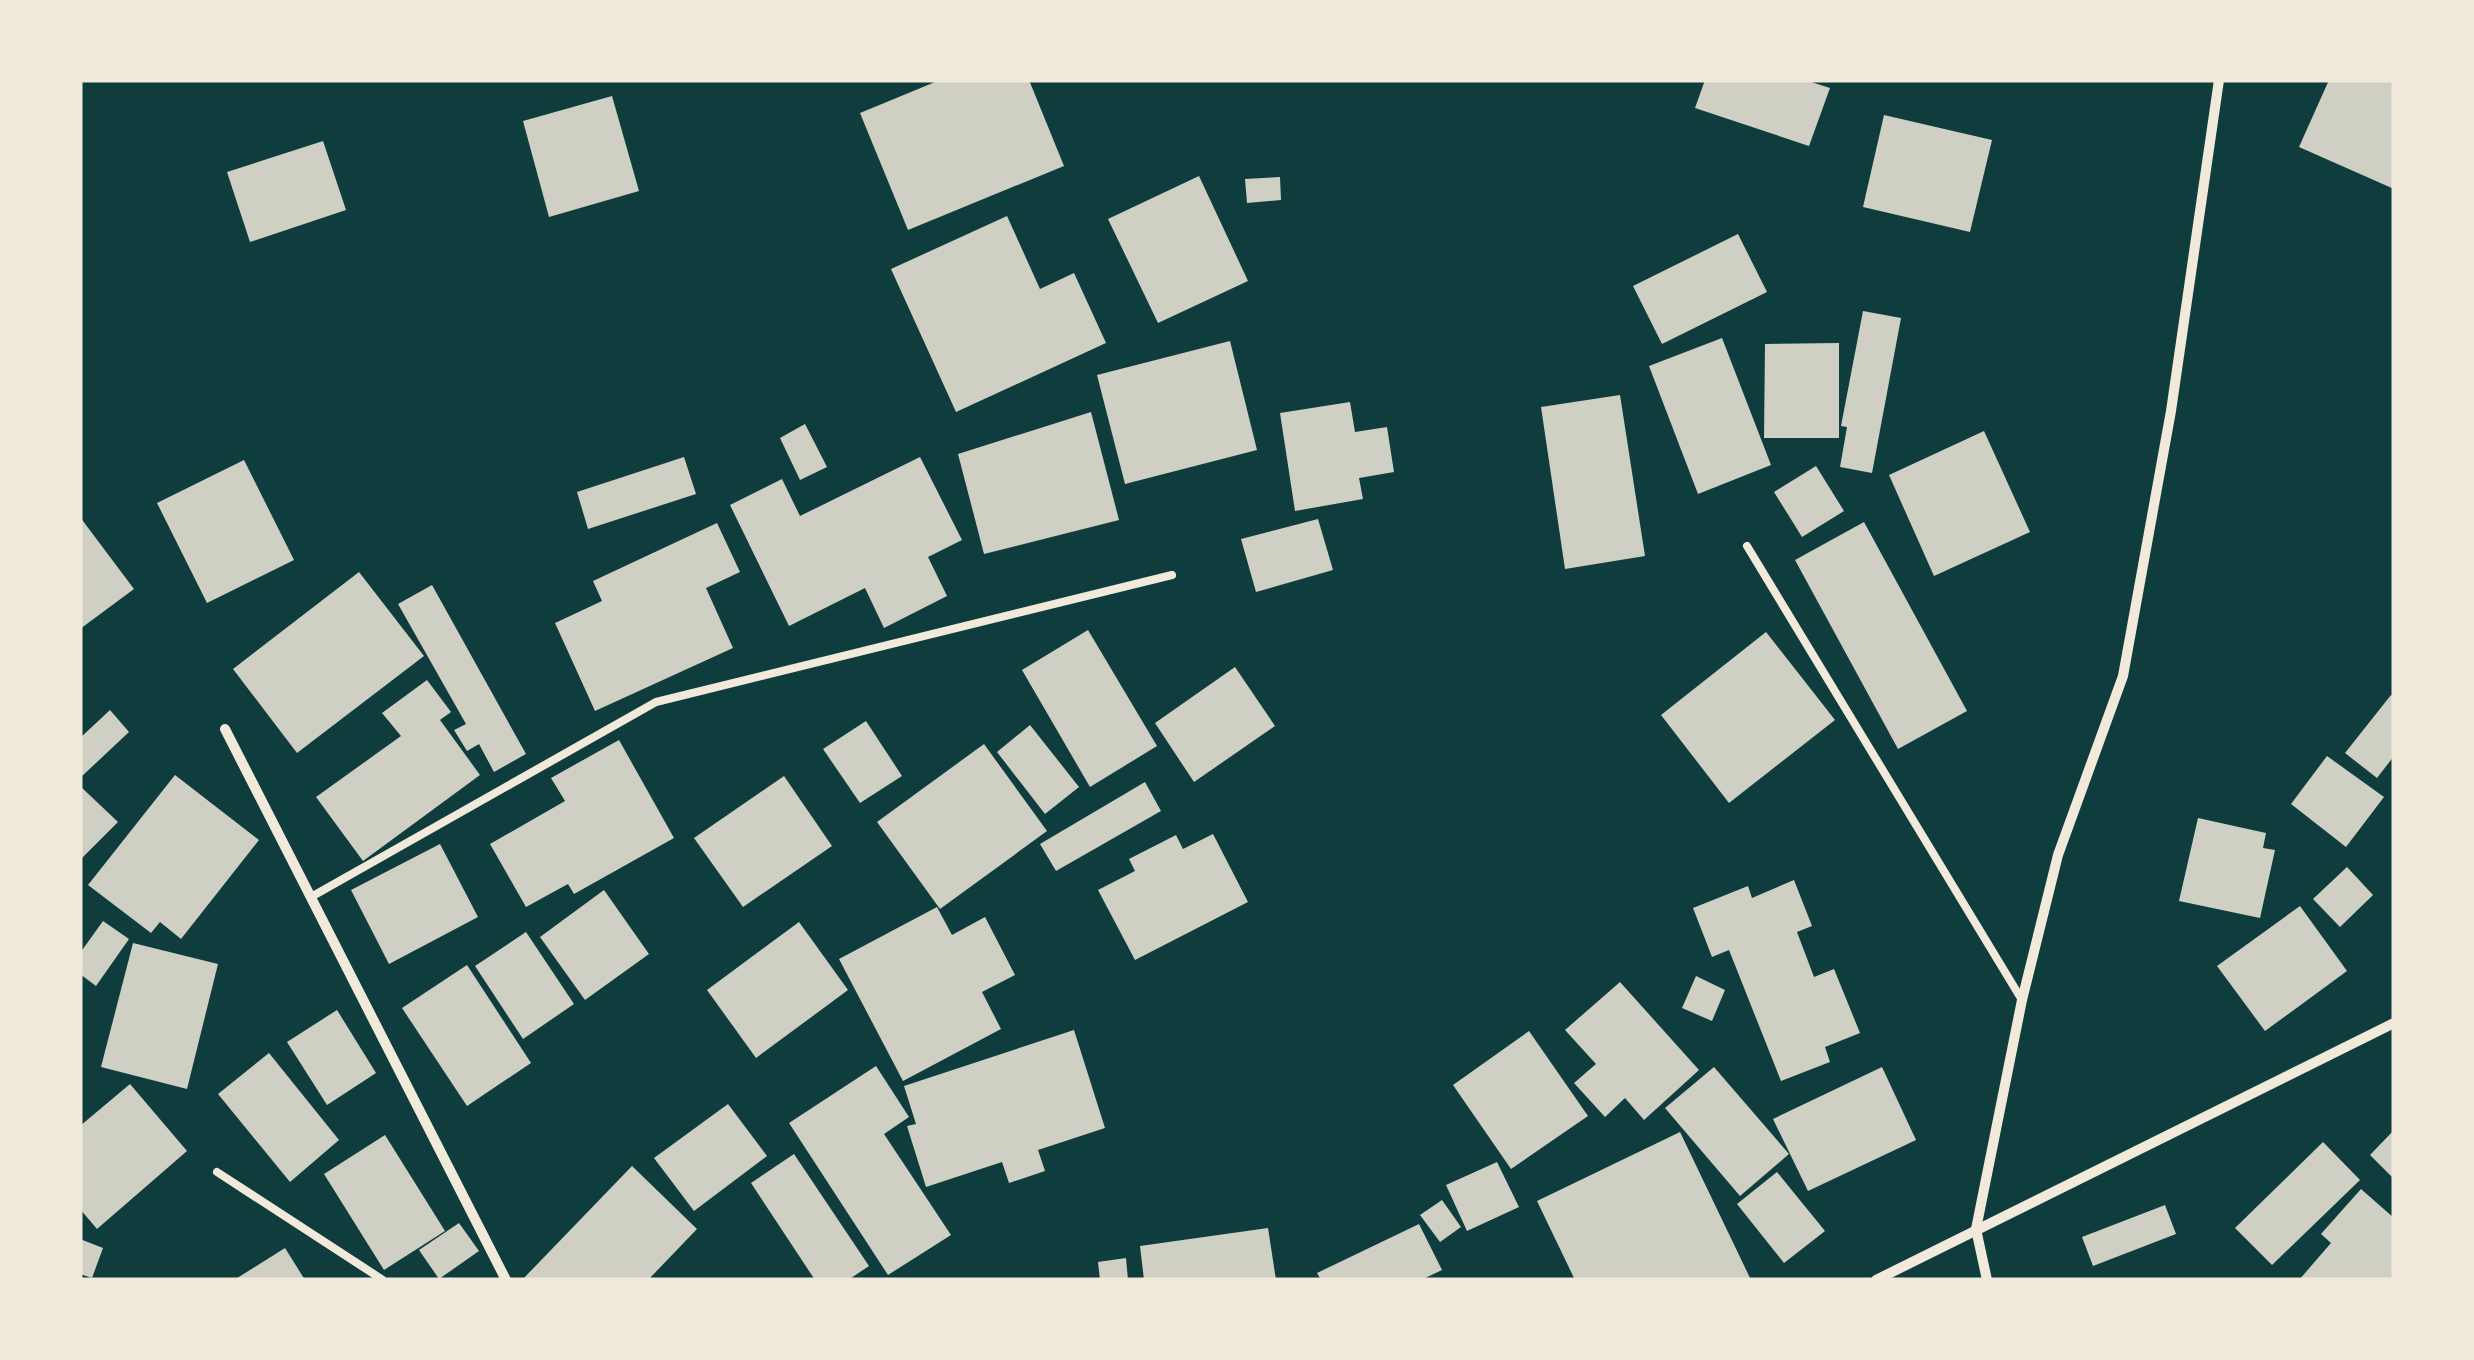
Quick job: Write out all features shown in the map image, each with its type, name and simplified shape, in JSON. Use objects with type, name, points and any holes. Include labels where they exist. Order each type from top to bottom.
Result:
[{"type":"street","points":[[1987,1280],[1976,1229],[2022,1000],[2058,855],[2124,676],[2171,411],[2220,80]]},
{"type":"street","points":[[224,729],[506,1280]]},
{"type":"street","points":[[1876,1280],[2394,1024]]},
{"type":"lane","points":[[1747,546],[2022,1000]]},
{"type":"lane","points":[[311,897],[656,702],[1172,575]]},
{"type":"lane","points":[[217,1172],[383,1280]]},
{"type":"building","points":[[940,80],[1029,80],[1064,166],[908,230],[860,113]]},
{"type":"building","points":[[1705,80],[1805,80],[1830,88],[1809,146],[1695,108]]},
{"type":"building","points":[[2329,80],[2394,80],[2394,189],[2299,147]]},
{"type":"building","points":[[612,96],[639,191],[549,217],[523,121]]},
{"type":"building","points":[[1884,115],[1992,140],[1970,232],[1863,207]]},
{"type":"building","points":[[323,141],[346,210],[250,242],[227,172]]},
{"type":"building","points":[[1199,176],[1248,281],[1158,323],[1108,219]]},
{"type":"building","points":[[1280,177],[1281,200],[1247,203],[1245,179]]},
{"type":"building","points":[[1007,216],[1040,289],[1074,273],[1106,343],[956,412],[891,269]]},
{"type":"building","points":[[1738,234],[1767,292],[1662,344],[1633,286]]},
{"type":"building","points":[[1863,311],[1901,318],[1872,473],[1840,467],[1847,427],[1841,426]]},
{"type":"building","points":[[1722,338],[1771,465],[1698,494],[1649,366]]},
{"type":"building","points":[[1230,341],[1257,450],[1125,484],[1097,375]]},
{"type":"building","points":[[1839,343],[1839,438],[1764,438],[1765,344]]},
{"type":"building","points":[[1620,395],[1645,556],[1565,569],[1541,407]]},
{"type":"building","points":[[1350,402],[1355,432],[1387,427],[1394,472],[1359,478],[1363,499],[1295,511],[1280,413]]},
{"type":"building","points":[[1091,412],[1119,520],[984,554],[958,454]]},
{"type":"building","points":[[805,424],[827,467],[800,480],[780,438]]},
{"type":"building","points":[[1984,431],[2030,532],[1934,576],[1889,475]]},
{"type":"building","points":[[684,457],[696,494],[588,529],[577,492]]},
{"type":"building","points":[[920,457],[962,540],[928,557],[947,596],[884,628],[865,588],[789,626],[730,505],[782,479],[800,516]]},
{"type":"building","points":[[244,460],[294,560],[207,603],[157,503]]},
{"type":"building","points":[[1816,466],[1844,511],[1802,537],[1774,492]]},
{"type":"building","points":[[80,517],[134,589],[80,629]]},
{"type":"building","points":[[1318,519],[1333,570],[1256,592],[1241,539]]},
{"type":"building","points":[[1864,522],[1967,711],[1898,749],[1795,560]]},
{"type":"building","points":[[717,523],[740,572],[706,588],[733,648],[595,711],[555,623],[602,601],[593,581]]},
{"type":"building","points":[[359,572],[424,656],[297,753],[233,669]]},
{"type":"building","points":[[432,585],[526,754],[494,772],[479,744],[467,751],[454,730],[466,724],[398,604]]},
{"type":"building","points":[[1088,630],[1157,746],[1090,787],[1022,670]]},
{"type":"building","points":[[1766,632],[1835,720],[1729,803],[1661,715]]},
{"type":"building","points":[[1235,667],[1275,726],[1194,782],[1155,723]]},
{"type":"building","points":[[427,680],[451,712],[440,720],[480,775],[363,861],[316,797],[401,736],[382,713]]},
{"type":"building","points":[[2391,695],[2394,756],[2377,778],[2345,753]]},
{"type":"building","points":[[110,710],[129,732],[80,778],[80,738]]},
{"type":"building","points":[[866,721],[902,776],[860,803],[823,749]]},
{"type":"building","points":[[1030,725],[1079,787],[1045,814],[997,752]]},
{"type":"building","points":[[619,740],[674,838],[574,894],[568,884],[526,907],[490,844],[565,801],[551,778]]},
{"type":"building","points":[[984,744],[1047,831],[940,909],[877,822]]},
{"type":"building","points":[[2327,756],[2384,797],[2346,847],[2291,804]]},
{"type":"building","points":[[175,775],[259,840],[181,939],[160,922],[151,933],[88,885]]},
{"type":"building","points":[[784,776],[832,846],[743,907],[694,838]]},
{"type":"building","points":[[1145,782],[1161,811],[1056,871],[1040,844]]},
{"type":"building","points":[[80,786],[118,822],[80,860]]},
{"type":"building","points":[[2198,818],[2266,833],[2263,848],[2275,850],[2260,918],[2179,901]]},
{"type":"building","points":[[1213,834],[1248,902],[1135,960],[1098,890],[1135,871],[1129,859],[1176,835],[1183,849]]},
{"type":"building","points":[[440,844],[478,917],[389,964],[351,890]]},
{"type":"building","points":[[2347,867],[2373,895],[2340,927],[2313,899]]},
{"type":"building","points":[[1794,880],[1812,926],[1797,932],[1814,977],[1834,969],[1860,1033],[1825,1047],[1830,1062],[1781,1081],[1729,950],[1712,957],[1693,908],[1748,886],[1752,898]]},
{"type":"building","points":[[604,890],[649,954],[585,1000],[540,937]]},
{"type":"building","points":[[2300,906],[2347,971],[2265,1031],[2217,966]]},
{"type":"building","points":[[937,907],[952,935],[985,917],[1015,975],[982,992],[1001,1029],[903,1081],[839,959]]},
{"type":"building","points":[[103,921],[129,939],[96,986],[80,974],[80,953]]},
{"type":"building","points":[[799,922],[848,990],[756,1058],[707,990]]},
{"type":"building","points":[[526,932],[574,1004],[523,1039],[475,966]]},
{"type":"building","points":[[133,943],[218,964],[187,1089],[101,1067]]},
{"type":"building","points":[[467,965],[531,1063],[467,1106],[402,1008]]},
{"type":"building","points":[[1696,976],[1725,990],[1712,1021],[1682,1008]]},
{"type":"building","points":[[1620,982],[1699,1070],[1644,1120],[1625,1098],[1605,1117],[1574,1083],[1596,1064],[1565,1030]]},
{"type":"building","points":[[337,1010],[376,1073],[327,1105],[287,1042]]},
{"type":"building","points":[[1074,1030],[1105,1128],[1038,1150],[1045,1171],[1009,1183],[1002,1162],[926,1187],[907,1126],[916,1124],[904,1086]]},
{"type":"building","points":[[1529,1031],[1588,1116],[1511,1169],[1453,1085]]},
{"type":"building","points":[[269,1053],[339,1140],[290,1182],[218,1094]]},
{"type":"building","points":[[876,1066],[909,1117],[884,1134],[951,1235],[888,1275],[789,1123]]},
{"type":"building","points":[[1714,1067],[1789,1154],[1740,1196],[1665,1108]]},
{"type":"building","points":[[1882,1067],[1916,1140],[1808,1191],[1773,1119]]},
{"type":"building","points":[[130,1084],[187,1151],[97,1229],[80,1209],[80,1126]]},
{"type":"building","points":[[728,1104],[767,1156],[694,1211],[654,1158]]},
{"type":"building","points":[[2394,1130],[2394,1179],[2370,1155]]},
{"type":"building","points":[[1680,1132],[1751,1280],[1575,1280],[1537,1201]]},
{"type":"building","points":[[385,1135],[445,1231],[384,1270],[324,1174]]},
{"type":"building","points":[[2323,1142],[2360,1180],[2272,1265],[2235,1228]]},
{"type":"building","points":[[794,1154],[869,1266],[848,1280],[815,1280],[751,1183]]},
{"type":"building","points":[[1497,1162],[1519,1207],[1467,1231],[1446,1185]]},
{"type":"building","points":[[632,1166],[697,1229],[648,1280],[522,1280]]},
{"type":"building","points":[[1777,1172],[1825,1231],[1784,1263],[1737,1204]]},
{"type":"building","points":[[2361,1189],[2394,1218],[2394,1280],[2299,1280],[2331,1243],[2321,1234]]},
{"type":"building","points":[[1442,1200],[1461,1227],[1440,1242],[1420,1215]]},
{"type":"building","points":[[2165,1205],[2176,1234],[2093,1266],[2082,1237]]},
{"type":"building","points":[[459,1223],[479,1251],[439,1279],[419,1250]]},
{"type":"building","points":[[1419,1224],[1442,1270],[1421,1280],[1321,1280],[1317,1273]]},
{"type":"building","points":[[1268,1228],[1276,1280],[1144,1280],[1140,1246]]},
{"type":"building","points":[[80,1239],[103,1248],[92,1278],[80,1274]]},
{"type":"building","points":[[285,1248],[305,1280],[234,1280]]},
{"type":"building","points":[[1126,1258],[1128,1280],[1100,1280],[1098,1262]]}]
